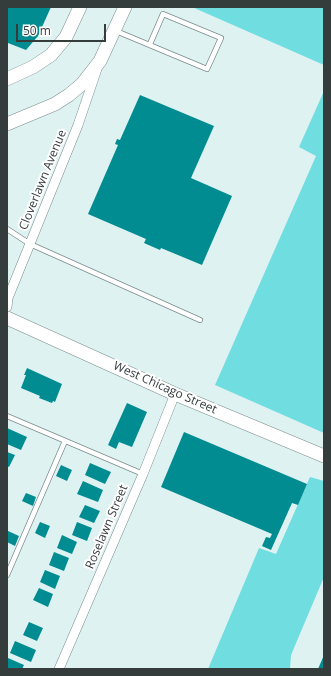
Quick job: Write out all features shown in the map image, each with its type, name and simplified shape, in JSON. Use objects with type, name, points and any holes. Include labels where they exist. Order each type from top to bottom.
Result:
[{"type":"street","points":[[7,79],[33,67],[51,55],[66,37],[80,7]]},
{"type":"street","points":[[7,124],[47,108],[69,95],[82,84],[100,60],[125,7]]},
{"type":"street","name":"Cloverlawn Avenue","points":[[7,307],[8,298],[78,125],[100,60]]},
{"type":"street","name":"West Chicago Street","points":[[7,318],[175,394],[324,456]]},
{"type":"street","name":"Roselawn Street","points":[[59,669],[143,474],[175,394]]},
{"type":"lane","points":[[115,30],[207,70],[221,38],[163,14],[150,44]]},
{"type":"lane","points":[[7,229],[30,244],[200,320]]},
{"type":"lane","points":[[7,416],[143,474]]},
{"type":"lane","points":[[7,575],[65,441]]},
{"type":"shaded area","points":[[192,7],[324,7],[324,65]]},
{"type":"shaded area","points":[[324,91],[324,433],[215,385],[316,156],[299,147]]},
{"type":"shaded area","points":[[310,477],[324,481],[324,577],[291,655],[290,669],[208,669],[259,548],[276,554]]},
{"type":"building","points":[[7,7],[51,7],[38,36],[26,50],[8,43],[7,46]]},
{"type":"building","points":[[140,95],[214,126],[191,178],[232,196],[202,265],[161,248],[160,250],[144,243],[146,239],[88,214],[118,145],[115,144],[117,139],[120,140]]},
{"type":"building","points":[[27,368],[62,384],[55,402],[53,401],[52,403],[39,398],[40,396],[21,388]]},
{"type":"building","points":[[127,403],[147,412],[132,447],[119,442],[116,449],[108,445]]},
{"type":"building","points":[[7,428],[27,437],[21,450],[7,444]]},
{"type":"building","points":[[184,432],[307,484],[298,505],[292,503],[271,550],[262,546],[266,537],[270,538],[272,534],[161,487]]},
{"type":"building","points":[[7,452],[15,455],[9,467],[7,466]]},
{"type":"building","points":[[90,463],[111,472],[105,484],[85,475]]},
{"type":"building","points":[[61,465],[72,470],[67,481],[56,476]]},
{"type":"building","points":[[83,481],[103,490],[98,502],[77,494]]},
{"type":"building","points":[[26,493],[36,497],[33,506],[22,501]]},
{"type":"building","points":[[85,505],[100,511],[94,523],[79,517]]},
{"type":"building","points":[[40,522],[50,526],[45,538],[35,533]]},
{"type":"building","points":[[77,522],[92,528],[87,541],[72,535]]},
{"type":"building","points":[[8,531],[19,536],[15,546],[7,542]]},
{"type":"building","points":[[62,535],[77,542],[72,554],[57,548]]},
{"type":"building","points":[[54,552],[69,558],[64,571],[49,565]]},
{"type":"building","points":[[45,570],[60,576],[55,589],[40,582]]},
{"type":"building","points":[[39,588],[53,594],[48,607],[33,600]]},
{"type":"building","points":[[29,622],[43,628],[37,641],[23,635]]},
{"type":"building","points":[[15,641],[36,650],[31,662],[10,653]]},
{"type":"building","points":[[324,655],[324,669],[318,669]]},
{"type":"building","points":[[8,658],[24,665],[22,669],[7,669]]}]
